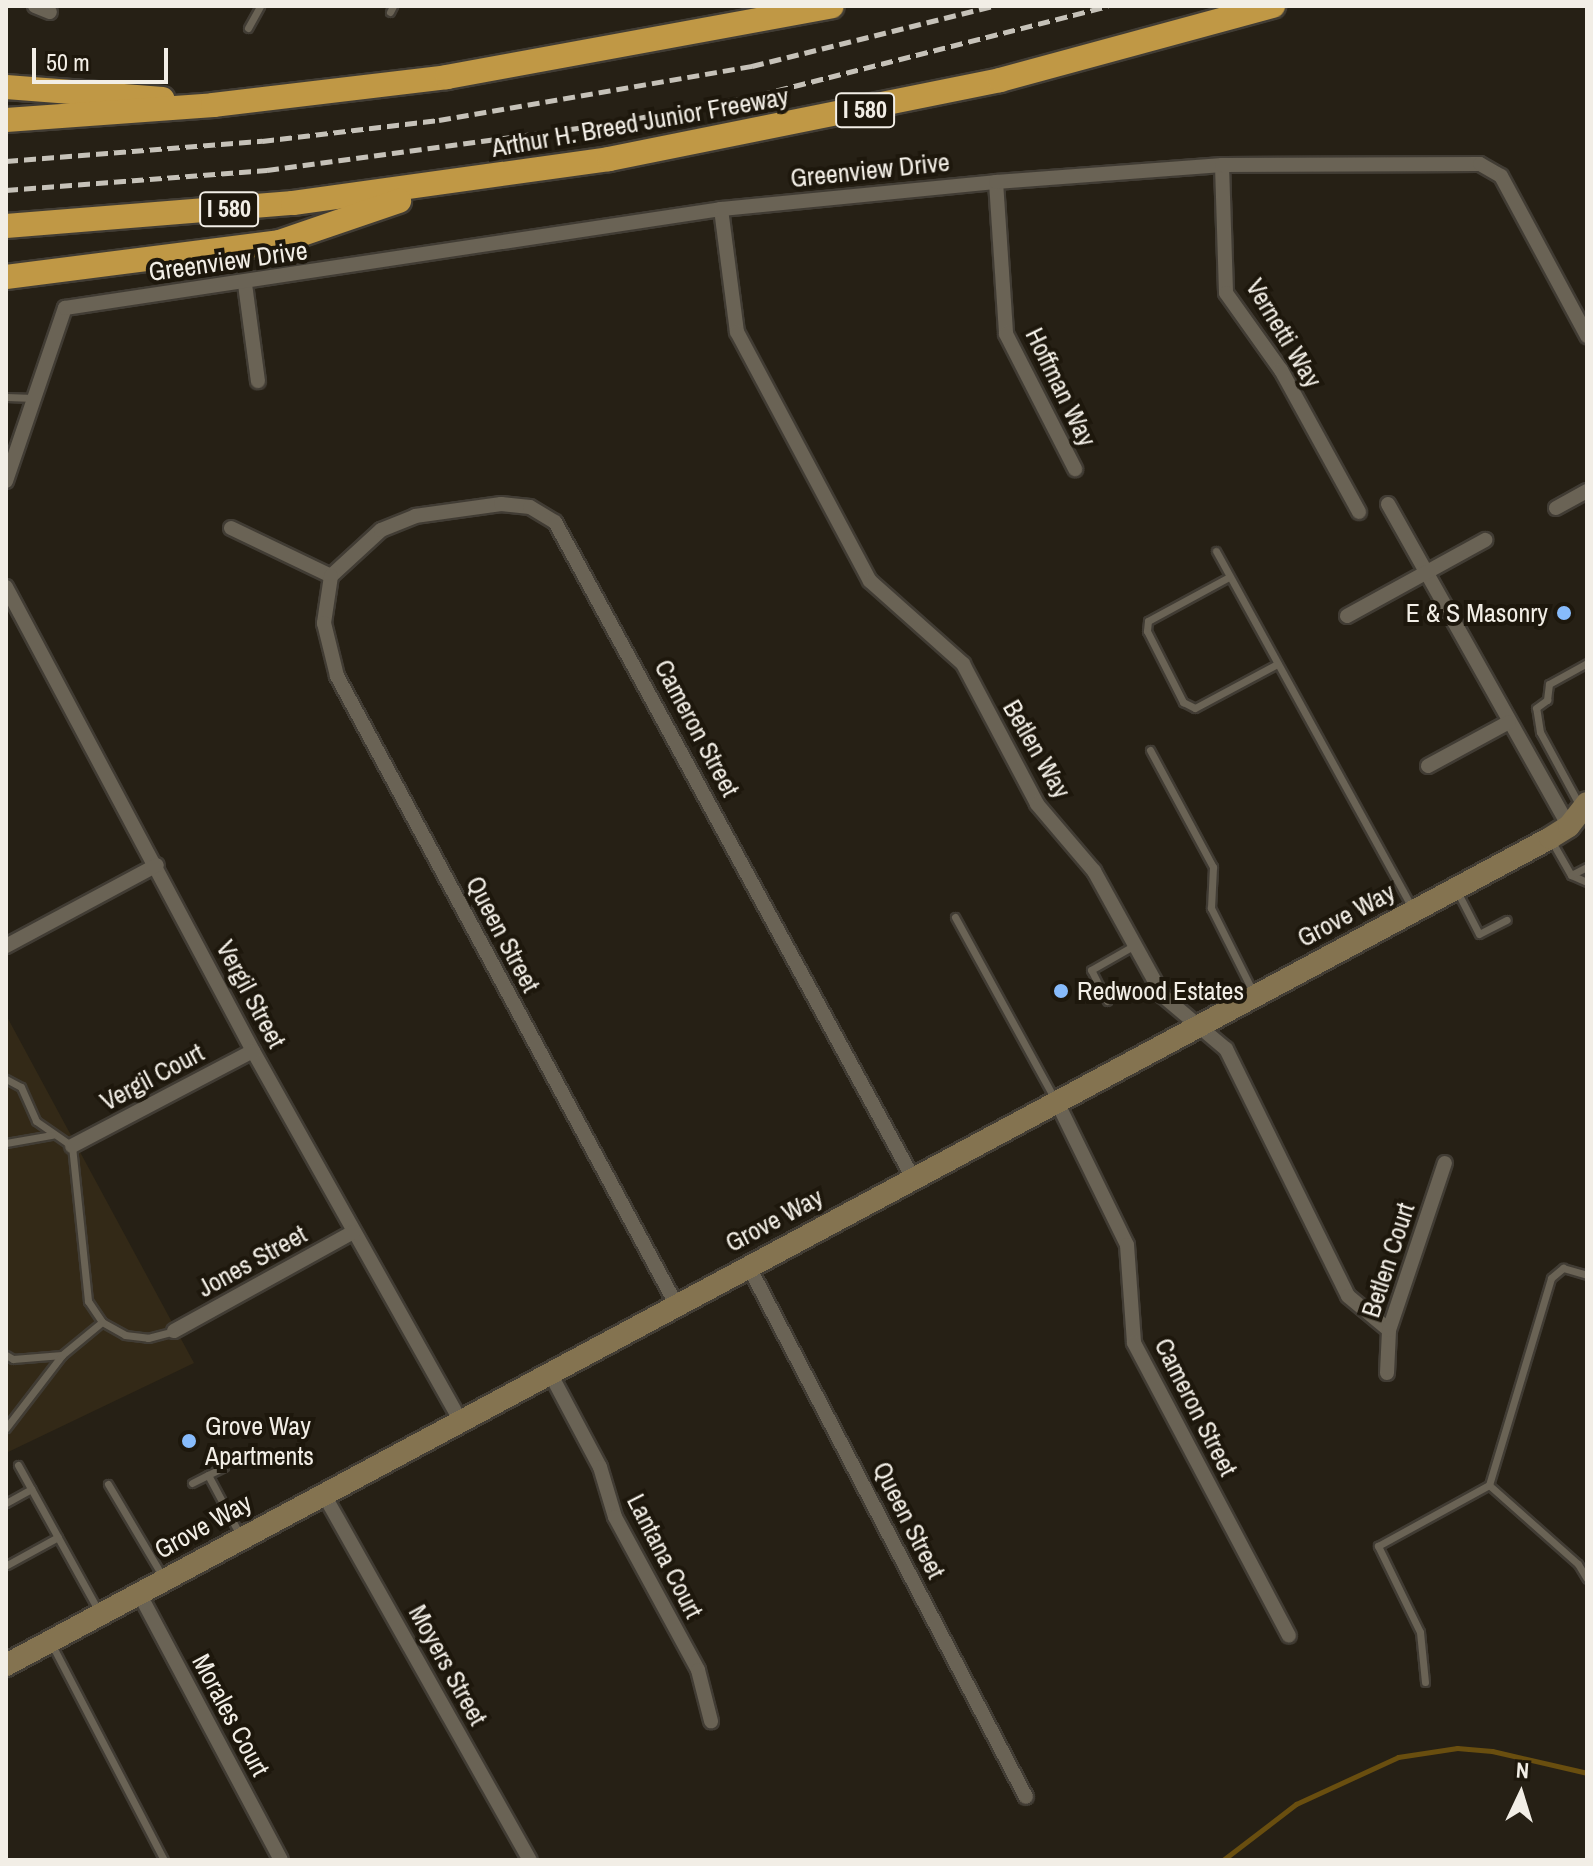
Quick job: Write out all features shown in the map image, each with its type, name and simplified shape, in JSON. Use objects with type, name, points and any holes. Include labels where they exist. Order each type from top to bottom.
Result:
[{"type":"highway","points":[[6,120],[213,105],[525,65],[832,6]]},
{"type":"highway","name":"Arthur H. Breed Junior Freeway","points":[[6,226],[226,210],[451,183],[690,144],[923,97],[1273,6]]},
{"type":"highway","points":[[6,87],[89,90],[213,105]]},
{"type":"highway","points":[[6,277],[279,242],[451,183]]},
{"type":"main road","name":"Grove Way","points":[[6,1665],[1550,838],[1581,816]]},
{"type":"street","points":[[35,6],[50,12]]},
{"type":"street","name":"Greenview Drive","points":[[34,398],[65,308],[245,284],[721,209],[996,182],[1222,165],[1470,162],[1491,168],[1501,176],[1587,336]]},
{"type":"street","name":"Vernetti Way","points":[[1222,165],[1226,293],[1281,370],[1359,512]]},
{"type":"street","name":"Hoffman Way","points":[[996,182],[1006,334],[1075,469]]},
{"type":"street","name":"Betlen Way","points":[[721,209],[737,332],[870,581],[963,664],[1037,804],[1094,871],[1137,944],[1164,998],[1226,1049],[1348,1296],[1389,1330]]},
{"type":"street","points":[[245,284],[258,381]]},
{"type":"street","points":[[6,481],[34,398]]},
{"type":"street","points":[[1556,508],[1587,491]]},
{"type":"street","name":"Cameron Street","points":[[331,576],[381,530],[415,516],[501,504],[530,507],[555,522],[913,1178]]},
{"type":"street","points":[[1388,504],[1509,722],[1581,816]]},
{"type":"street","points":[[231,528],[331,576]]},
{"type":"street","points":[[1347,616],[1485,540]]},
{"type":"street","name":"Queen Street","points":[[331,576],[324,623],[337,676],[676,1304]]},
{"type":"street","name":"Vergil Street","points":[[6,587],[157,865],[253,1051],[460,1420]]},
{"type":"street","points":[[1428,766],[1509,722]]},
{"type":"street","points":[[6,946],[157,865]]},
{"type":"street","name":"Vergil Court","points":[[72,1146],[253,1051]]},
{"type":"street","name":"Cameron Street","points":[[1057,1102],[1127,1245],[1134,1343],[1289,1636]]},
{"type":"street","name":"Betlen Court","points":[[1387,1373],[1389,1330],[1445,1163]]},
{"type":"street","name":"Jones Street","points":[[174,1331],[353,1232]]},
{"type":"street","name":"Queen Street","points":[[748,1265],[1026,1797]]},
{"type":"street","name":"Lantana Court","points":[[550,1373],[600,1467],[615,1517],[698,1670],[711,1721]]},
{"type":"street","name":"Moyers Street","points":[[323,1493],[530,1860]]},
{"type":"street","name":"Morales Court","points":[[139,1593],[281,1860]]},
{"type":"lane","points":[[248,28],[260,6]]},
{"type":"lane","points":[[6,397],[34,398]]},
{"type":"lane","points":[[1216,551],[1413,910]]},
{"type":"lane","points":[[1229,577],[1148,621],[1147,631],[1183,702],[1195,708],[1277,664]]},
{"type":"lane","points":[[1581,816],[1540,732],[1536,708],[1547,700],[1549,684],[1587,663]]},
{"type":"lane","points":[[1150,750],[1213,867],[1211,908],[1255,996]]},
{"type":"lane","points":[[1550,838],[1571,875],[1587,882]]},
{"type":"lane","points":[[1571,875],[1587,867]]},
{"type":"lane","points":[[1455,888],[1479,934],[1507,920]]},
{"type":"lane","points":[[955,917],[1057,1102]]},
{"type":"lane","points":[[1107,1001],[1091,970],[1137,944]]},
{"type":"lane","points":[[6,1079],[21,1087],[36,1121],[72,1146],[88,1301],[102,1322],[125,1335],[148,1338],[174,1331]]},
{"type":"lane","points":[[6,1143],[52,1135]]},
{"type":"lane","points":[[1425,1682],[1420,1632],[1378,1546],[1489,1485],[1551,1278],[1563,1268],[1587,1275]]},
{"type":"lane","points":[[6,1428],[62,1355],[102,1322]]},
{"type":"lane","points":[[6,1355],[13,1359],[62,1355]]},
{"type":"lane","points":[[18,1465],[100,1614]]},
{"type":"lane","points":[[192,1483],[224,1467]]},
{"type":"lane","points":[[208,1475],[241,1537]]},
{"type":"lane","points":[[108,1484],[164,1579]]},
{"type":"lane","points":[[1489,1485],[1578,1564],[1587,1579]]},
{"type":"lane","points":[[6,1503],[31,1489]]},
{"type":"lane","points":[[7,1565],[58,1537]]},
{"type":"lane","points":[[50,1641],[164,1860]]},
{"type":"shaded area","points":[[6,1015],[194,1363],[6,1453]]},
{"type":"waterway","points":[[1223,1860],[1296,1804],[1398,1757],[1457,1748],[1492,1751],[1587,1773]]},
{"type":"railway","points":[[6,161],[262,141],[439,120],[752,66],[992,6]]},
{"type":"railway","points":[[6,190],[267,170],[602,125],[759,95],[1108,6]]},
{"type":"place","name":"E & S Masonry","points":[[1564,613]]},
{"type":"place","name":"Redwood Estates","points":[[1061,991]]},
{"type":"place","name":"Grove Way Apartments","points":[[189,1441]]}]
